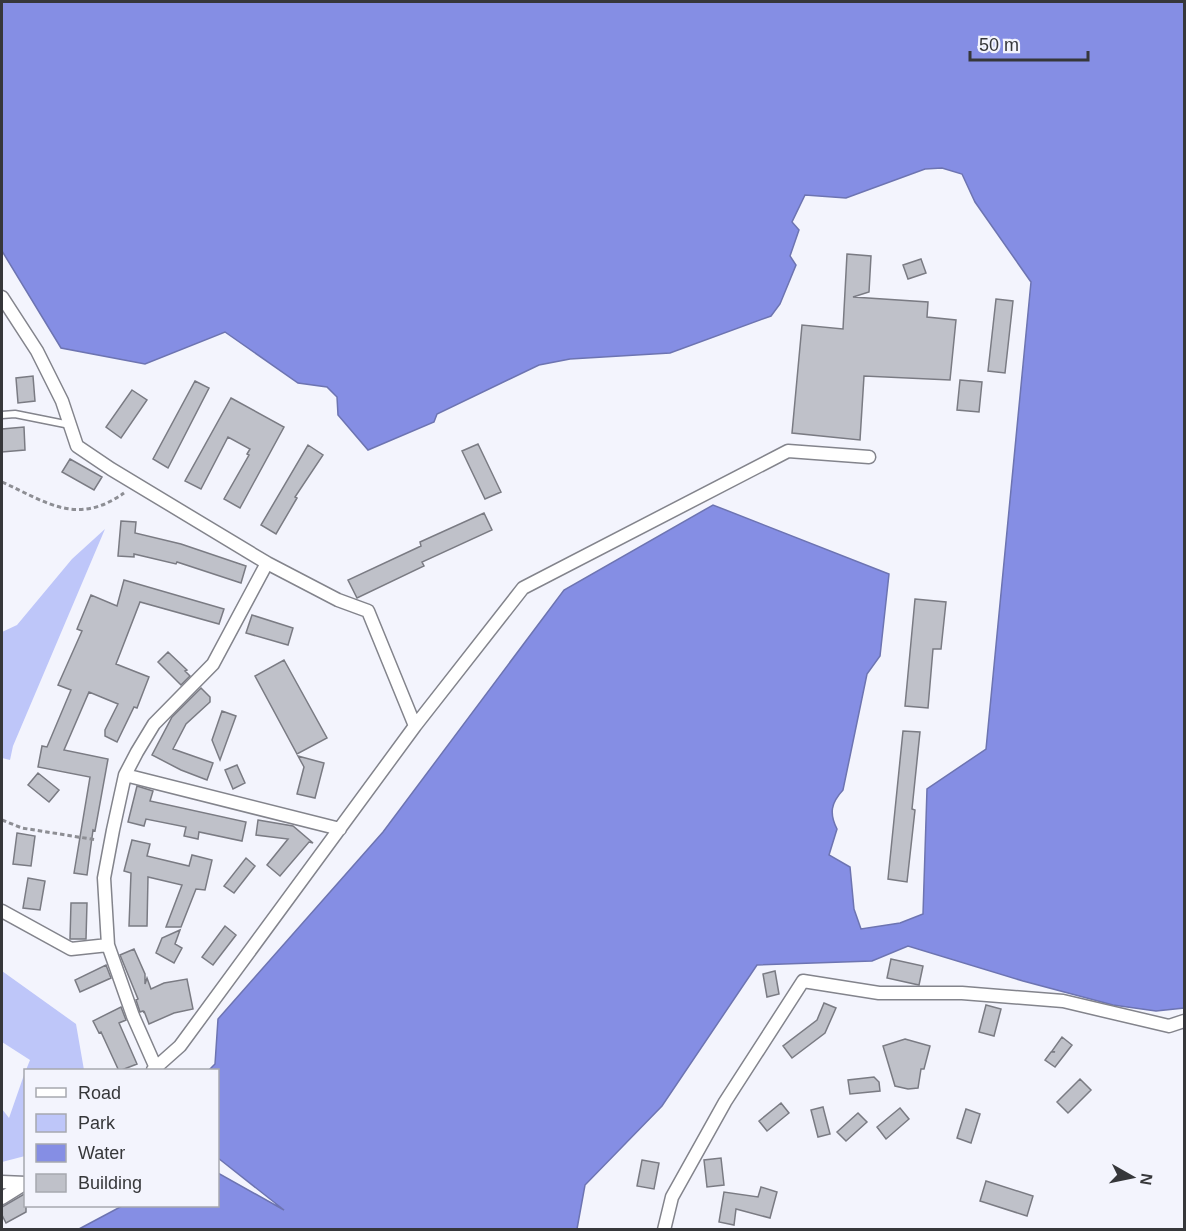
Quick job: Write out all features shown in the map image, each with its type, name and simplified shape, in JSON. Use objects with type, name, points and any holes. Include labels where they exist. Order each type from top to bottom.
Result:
[{"type":"street","points":[[2,297],[37,351],[62,401],[77,446],[267,563],[338,600],[368,611],[415,726]]},
{"type":"street","points":[[267,563],[213,664],[154,724],[125,775],[104,878],[108,945],[154,1069],[180,1046],[415,726],[523,588],[788,451],[868,458]]},
{"type":"street","points":[[125,775],[340,829]]},
{"type":"street","points":[[2,912],[71,948],[108,945]]},
{"type":"street","points":[[664,1230],[672,1197],[724,1102],[803,981],[879,993],[962,993],[1063,1001],[1169,1026],[1185,1021]]},
{"type":"street","points":[[2,1182],[24,1183]]},
{"type":"street","points":[[2,1198],[24,1184]]},
{"type":"lane","points":[[2,415],[15,414],[70,425]]},
{"type":"path","points":[[2,482],[54,506],[79,511],[98,508],[122,494],[134,483]]},
{"type":"path","points":[[2,820],[22,828],[110,843]]},
{"type":"green space","points":[[105,529],[13,746],[10,760],[2,758],[2,632],[17,625],[72,559]]},
{"type":"green space","points":[[2,971],[76,1024],[84,1069],[26,1069],[30,1060],[2,1042]]},
{"type":"green space","points":[[24,1075],[24,1156],[2,1162],[2,1109],[9,1118]]},
{"type":"water","points":[[2,2],[1184,2],[1184,1008],[1156,1011],[1113,1005],[1023,981],[908,946],[872,961],[757,965],[662,1106],[585,1185],[577,1229],[79,1229],[120,1207],[219,1207],[219,1174],[284,1210],[219,1159],[219,1069],[210,1069],[215,1064],[218,1019],[383,832],[564,590],[713,505],[889,574],[880,656],[867,674],[843,790],[832,808],[837,829],[829,855],[850,867],[854,909],[861,929],[900,923],[923,914],[927,789],[986,749],[1031,282],[975,202],[962,174],[942,168],[925,169],[846,198],[805,195],[792,222],[799,230],[790,256],[796,265],[780,304],[771,316],[670,353],[570,359],[539,365],[437,414],[434,422],[368,450],[338,415],[337,397],[327,387],[298,383],[225,332],[145,364],[61,348],[2,251]]},
{"type":"building","points":[[847,254],[871,256],[869,292],[853,297],[928,302],[927,317],[956,320],[950,380],[864,376],[860,440],[792,433],[802,325],[843,329]]},
{"type":"building","points":[[921,259],[926,273],[908,279],[903,265]]},
{"type":"building","points":[[996,299],[1013,301],[1005,373],[988,371]]},
{"type":"building","points":[[33,376],[35,401],[18,403],[16,378]]},
{"type":"building","points":[[960,380],[982,382],[979,412],[957,410]]},
{"type":"building","points":[[195,381],[209,388],[168,468],[153,459]]},
{"type":"building","points":[[132,390],[147,400],[121,438],[106,427]]},
{"type":"building","points":[[231,398],[284,427],[240,508],[224,499],[249,455],[247,454],[250,449],[228,437],[201,489],[185,481]]},
{"type":"building","points":[[24,427],[25,450],[2,452],[2,429]]},
{"type":"building","points":[[478,444],[501,492],[485,499],[462,451]]},
{"type":"building","points":[[308,445],[323,455],[295,497],[297,498],[276,534],[261,525]]},
{"type":"building","points":[[70,459],[102,477],[94,490],[62,472]]},
{"type":"building","points":[[484,513],[492,530],[422,562],[424,566],[357,598],[348,580],[421,546],[420,542]]},
{"type":"building","points":[[121,521],[136,522],[135,533],[181,544],[246,566],[241,583],[177,562],[176,564],[134,554],[134,557],[118,556]]},
{"type":"building","points":[[124,580],[224,609],[219,624],[140,602],[116,664],[149,677],[137,708],[134,707],[117,742],[105,736],[105,730],[118,704],[89,692],[64,750],[108,759],[95,831],[93,830],[87,875],[74,873],[90,777],[38,767],[42,746],[47,747],[71,690],[58,685],[82,631],[77,629],[91,595],[117,606]]},
{"type":"building","points":[[915,599],[946,602],[941,649],[933,649],[928,708],[905,706]]},
{"type":"building","points":[[252,615],[293,628],[288,645],[246,633]]},
{"type":"building","points":[[168,652],[187,670],[185,671],[190,676],[181,685],[158,662]]},
{"type":"building","points":[[284,660],[327,738],[297,754],[255,676]]},
{"type":"building","points":[[201,688],[210,697],[210,702],[186,724],[173,749],[213,763],[207,780],[152,755],[172,717]]},
{"type":"building","points":[[222,711],[236,716],[220,760],[212,740]]},
{"type":"building","points":[[903,731],[920,732],[907,882],[888,879]]},
{"type":"building","points":[[298,756],[324,763],[315,798],[297,794],[304,767]]},
{"type":"building","points":[[237,765],[245,783],[233,789],[225,770]]},
{"type":"building","points":[[38,773],[59,790],[49,802],[28,785]]},
{"type":"building","points":[[137,786],[153,791],[150,801],[246,822],[242,841],[199,832],[198,839],[184,836],[186,827],[146,819],[144,826],[128,822]]},
{"type":"building","points":[[258,820],[293,826],[313,843],[309,842],[280,876],[267,865],[288,839],[256,835]]},
{"type":"building","points":[[17,833],[35,836],[31,866],[13,864]]},
{"type":"building","points":[[132,840],[150,844],[147,856],[189,866],[192,855],[212,860],[205,890],[196,889],[181,927],[166,927],[182,885],[148,877],[147,926],[129,926],[131,873],[124,871]]},
{"type":"building","points":[[246,858],[255,866],[234,893],[224,886]]},
{"type":"building","points":[[28,878],[45,881],[40,910],[23,908]]},
{"type":"building","points":[[71,903],[87,903],[86,939],[70,939]]},
{"type":"building","points":[[225,926],[236,935],[213,965],[202,957]]},
{"type":"building","points":[[180,930],[175,944],[182,948],[174,963],[156,953],[162,938]]},
{"type":"building","points":[[134,949],[145,974],[145,984],[147,978],[151,989],[164,983],[187,979],[193,1009],[174,1013],[149,1024],[144,1011],[144,1013],[140,1012],[136,1000],[138,999],[120,955]]},
{"type":"building","points":[[891,959],[923,966],[919,985],[887,978]]},
{"type":"building","points":[[106,965],[111,978],[80,992],[75,980]]},
{"type":"building","points":[[775,971],[779,994],[767,997],[763,974]]},
{"type":"building","points":[[824,1003],[836,1008],[825,1033],[792,1058],[783,1046],[817,1020]]},
{"type":"building","points":[[986,1005],[1001,1009],[994,1036],[979,1032]]},
{"type":"building","points":[[121,1007],[126,1020],[119,1023],[137,1064],[118,1069],[101,1032],[99,1033],[93,1021]]},
{"type":"building","points":[[1062,1037],[1072,1045],[1055,1067],[1045,1060],[1051,1052],[1055,1052],[1052,1051]]},
{"type":"building","points":[[905,1039],[930,1046],[924,1069],[921,1069],[918,1088],[908,1089],[895,1086],[883,1046]]},
{"type":"building","points":[[874,1077],[879,1082],[880,1091],[850,1094],[848,1080]]},
{"type":"building","points":[[1080,1079],[1091,1090],[1068,1113],[1057,1102]]},
{"type":"building","points":[[781,1103],[789,1113],[767,1131],[759,1121]]},
{"type":"building","points":[[823,1107],[830,1134],[818,1137],[811,1110]]},
{"type":"building","points":[[900,1108],[909,1119],[886,1139],[877,1127]]},
{"type":"building","points":[[966,1109],[980,1114],[971,1143],[957,1138]]},
{"type":"building","points":[[858,1113],[867,1122],[846,1141],[837,1132]]},
{"type":"building","points":[[721,1158],[724,1185],[707,1187],[704,1160]]},
{"type":"building","points":[[642,1160],[659,1163],[654,1189],[637,1186]]},
{"type":"building","points":[[986,1181],[1033,1196],[1027,1216],[980,1201]]},
{"type":"building","points":[[761,1187],[777,1192],[770,1218],[736,1209],[734,1225],[719,1222],[724,1192],[758,1197]]},
{"type":"building","points":[[24,1194],[26,1212],[6,1223],[2,1215],[2,1207]]}]
